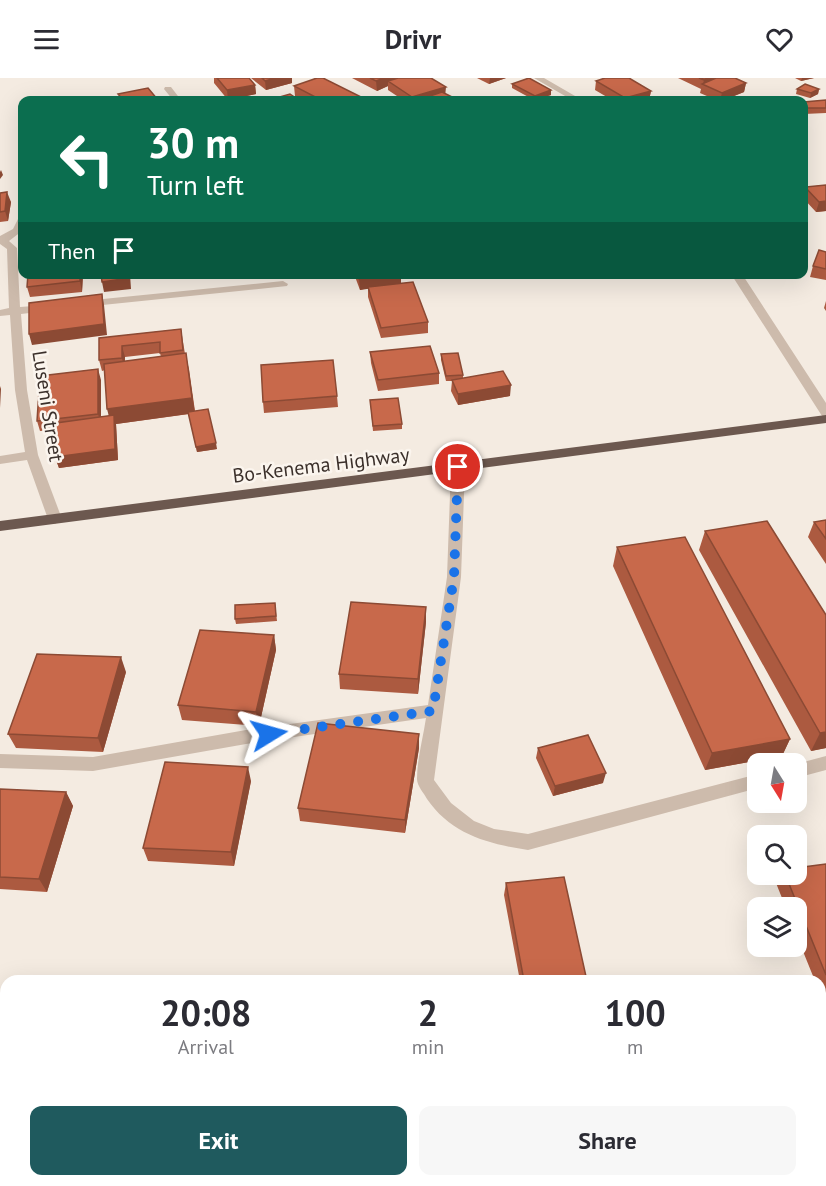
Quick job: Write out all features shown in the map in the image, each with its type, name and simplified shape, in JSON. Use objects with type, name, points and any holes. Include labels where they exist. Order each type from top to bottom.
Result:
[{"type":"highway","name":"Bo-Kenema Highway","points":[[0,526],[826,419]]},
{"type":"street","points":[[538,78],[571,96]]},
{"type":"street","points":[[168,90],[173,96]]},
{"type":"street","points":[[2,239],[18,229]]},
{"type":"street","name":"Luseni Street","points":[[2,239],[12,248],[21,390],[32,455],[55,519]]},
{"type":"street","points":[[739,279],[826,413]]},
{"type":"street","points":[[0,313],[283,284]]},
{"type":"street","points":[[0,460],[32,455]]},
{"type":"street","points":[[458,467],[454,577],[433,711],[425,781],[439,805],[459,821],[491,837],[528,842],[747,784]]},
{"type":"street","points":[[0,760],[93,764],[246,737],[433,711]]},
{"type":"street","points":[[807,768],[826,763]]},
{"type":"building","points":[[217,78],[249,78],[255,85],[227,90]]},
{"type":"building","points":[[323,78],[359,96],[313,96],[294,86]]},
{"type":"building","points":[[398,78],[431,78],[446,87],[410,96],[388,81]]},
{"type":"building","points":[[529,78],[551,90],[535,96],[512,84]]},
{"type":"building","points":[[605,78],[629,78],[651,91],[632,96],[622,96],[596,81]]},
{"type":"building","points":[[716,78],[735,78],[746,83],[722,93],[702,84]]},
{"type":"building","points":[[805,84],[819,89],[811,93],[797,89]]},
{"type":"building","points":[[148,88],[155,96],[120,96],[118,94]]},
{"type":"building","points":[[442,92],[450,96],[430,96]]},
{"type":"building","points":[[826,100],[826,108],[808,108],[808,102]]},
{"type":"building","points":[[826,185],[826,201],[819,202],[808,190],[808,187]]},
{"type":"building","points":[[7,192],[5,211],[0,212],[0,193]]},
{"type":"building","points":[[819,250],[826,252],[826,269],[813,266]]},
{"type":"building","points":[[28,279],[80,279],[80,281],[27,287]]},
{"type":"building","points":[[102,279],[122,279],[102,282]]},
{"type":"building","points":[[413,282],[428,322],[381,328],[368,287]]},
{"type":"building","points":[[102,294],[104,324],[29,334],[29,303]]},
{"type":"building","points":[[181,329],[183,350],[160,353],[160,342],[122,346],[122,358],[99,360],[99,338]]},
{"type":"building","points":[[430,346],[439,373],[378,380],[370,352]]},
{"type":"building","points":[[186,353],[192,398],[107,409],[104,364]]},
{"type":"building","points":[[458,353],[463,375],[446,376],[441,354]]},
{"type":"building","points":[[333,360],[337,396],[263,402],[261,365]]},
{"type":"building","points":[[98,369],[98,414],[37,421],[40,376]]},
{"type":"building","points":[[503,371],[511,385],[458,394],[452,380]]},
{"type":"building","points":[[398,398],[402,424],[373,426],[370,400]]},
{"type":"building","points":[[208,409],[216,443],[196,447],[188,412]]},
{"type":"building","points":[[114,415],[115,449],[55,457],[56,423]]},
{"type":"building","points":[[826,520],[826,539],[814,522]]},
{"type":"building","points":[[767,521],[826,615],[826,732],[820,733],[705,531]]},
{"type":"building","points":[[685,537],[790,739],[712,753],[617,547]]},
{"type":"building","points":[[351,602],[426,607],[418,679],[339,674]]},
{"type":"building","points":[[275,603],[276,616],[235,619],[235,605]]},
{"type":"building","points":[[200,630],[274,635],[256,712],[178,705]]},
{"type":"building","points":[[37,654],[121,657],[98,738],[8,734]]},
{"type":"building","points":[[318,723],[419,734],[405,820],[298,808]]},
{"type":"building","points":[[588,735],[606,773],[555,786],[538,748]]},
{"type":"building","points":[[165,762],[248,767],[231,852],[143,848]]},
{"type":"building","points":[[0,789],[66,792],[39,879],[0,877]]},
{"type":"building","points":[[826,864],[826,975],[807,928],[807,897],[794,897],[789,885],[807,885],[807,867]]},
{"type":"building","points":[[564,877],[586,975],[523,975],[506,883]]},
{"type":"route","points":[[269,734],[433,711],[454,577],[458,467]]}]
